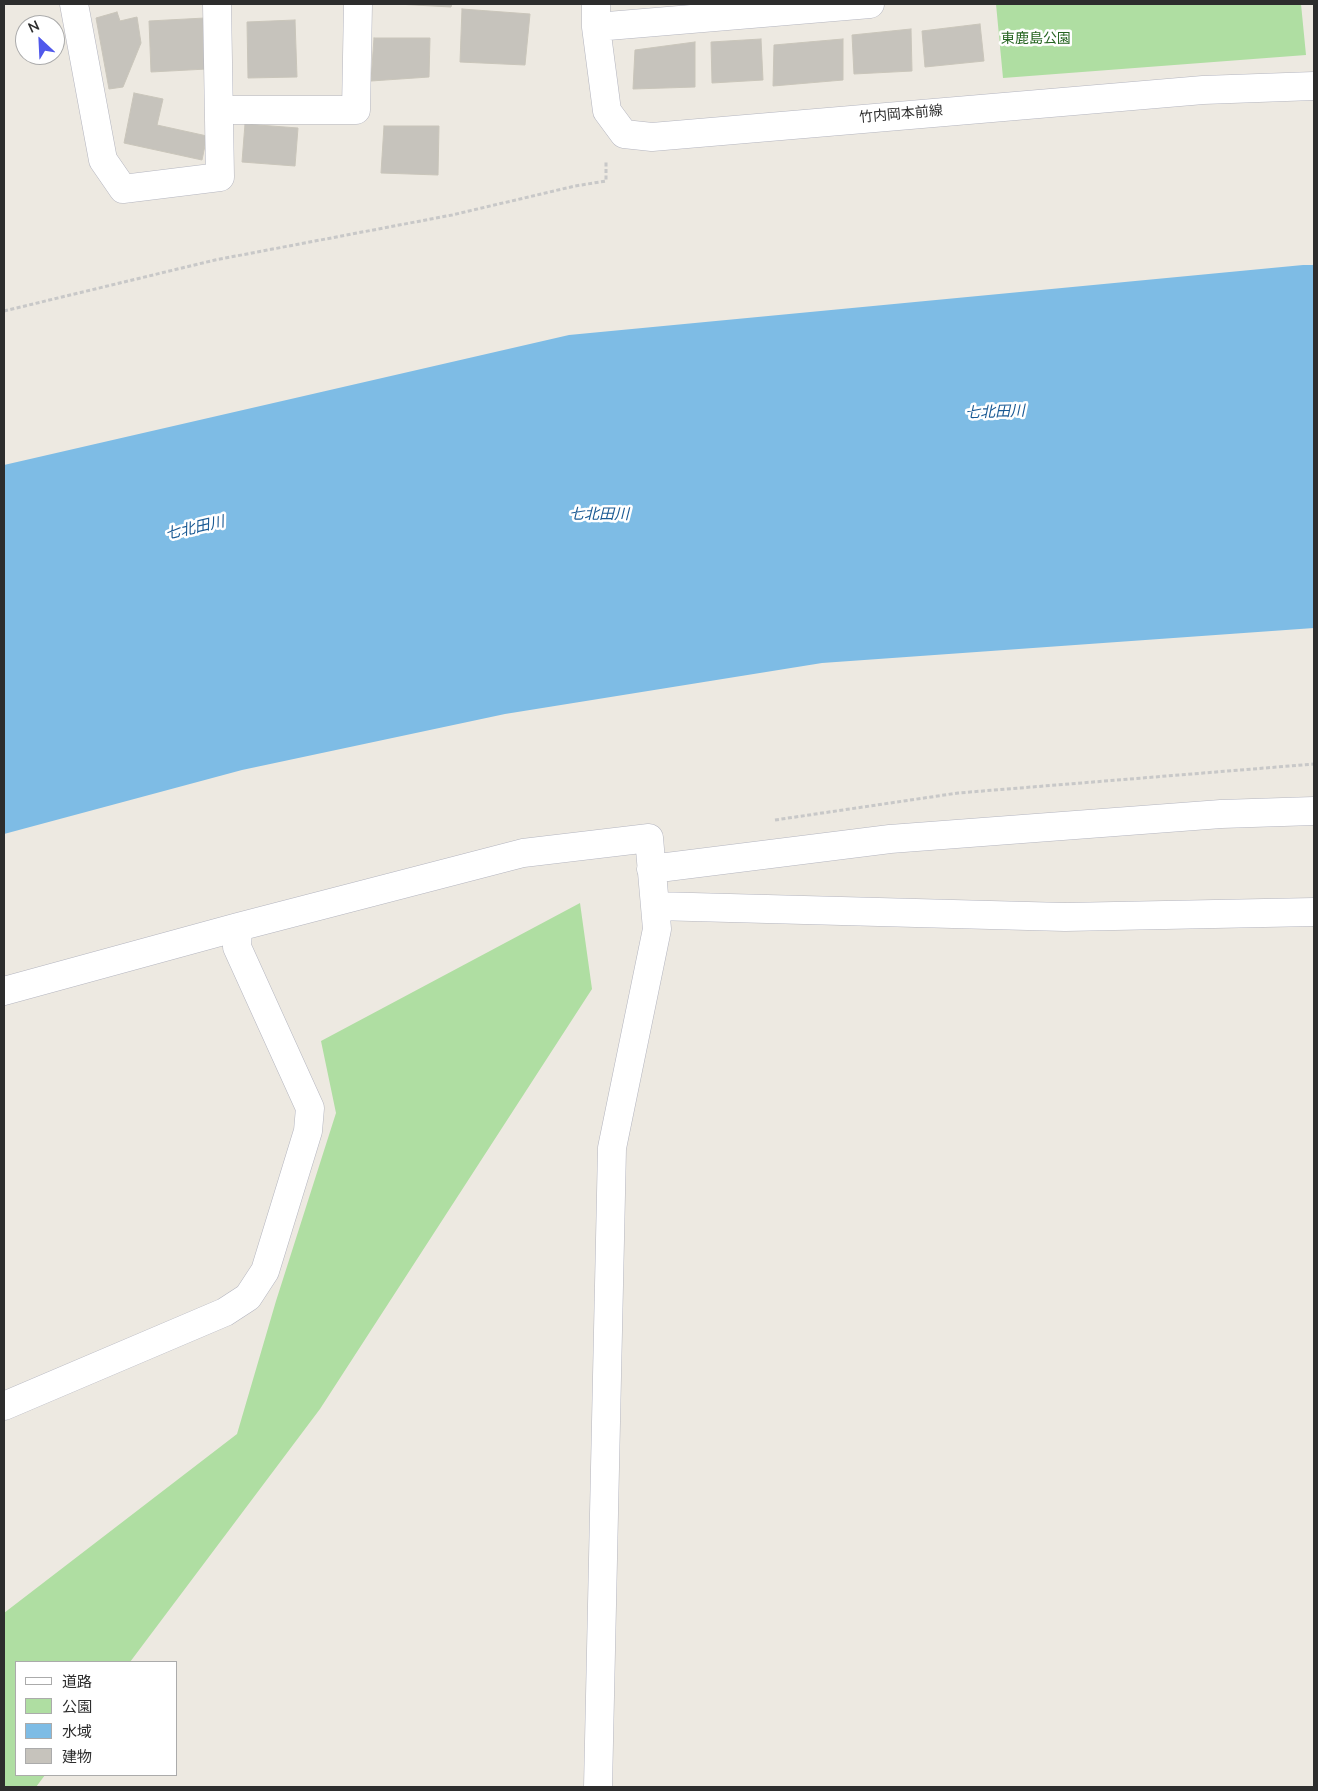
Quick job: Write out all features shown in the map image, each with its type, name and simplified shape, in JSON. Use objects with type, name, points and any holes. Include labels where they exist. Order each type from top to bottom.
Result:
[{"type":"street","points":[[74,4],[103,160],[123,189],[220,177],[217,4]]},
{"type":"street","points":[[219,110],[356,110],[358,4]]},
{"type":"street","points":[[596,15],[870,4]]},
{"type":"street","name":"竹内岡本前線","points":[[596,15],[606,111],[624,134],[652,137],[1203,90],[1314,86]]},
{"type":"street","points":[[652,869],[890,839],[1220,814],[1314,811]]},
{"type":"street","points":[[4,991],[238,927],[523,853],[648,838],[657,929],[612,1148],[598,1787]]},
{"type":"street","points":[[655,906],[1065,916],[1314,912]]},
{"type":"street","points":[[4,1406],[225,1312],[248,1297],[265,1271],[308,1131],[310,1108],[237,947],[238,927]]},
{"type":"path","points":[[4,311],[215,260],[452,215],[575,186]]},
{"type":"path","points":[[774,820],[958,793],[1314,764]]},
{"type":"green space","name":"東鹿島公園","points":[[996,4],[1301,4],[1306,55],[1003,78]]},
{"type":"green space","points":[[580,903],[592,989],[320,1409],[131,1661],[15,1661],[15,1776],[44,1776],[36,1787],[4,1787],[4,1613],[237,1434],[276,1301],[336,1113],[321,1041]]},
{"type":"water","name":"七北田川","points":[[1314,265],[1314,628],[822,663],[505,714],[242,770],[4,834],[4,465],[569,335]]},
{"type":"building","points":[[396,4],[452,4],[451,7]]},
{"type":"building","points":[[462,9],[530,14],[525,65],[460,62]]},
{"type":"building","points":[[117,12],[120,21],[137,17],[141,43],[123,87],[109,89],[96,18]]},
{"type":"building","points":[[205,18],[207,69],[151,72],[149,21]]},
{"type":"building","points":[[295,20],[297,77],[248,78],[247,22]]},
{"type":"building","points":[[980,24],[984,61],[925,67],[922,31]]},
{"type":"building","points":[[911,29],[912,71],[854,74],[852,35]]},
{"type":"building","points":[[374,38],[430,38],[429,77],[371,81]]},
{"type":"building","points":[[761,39],[763,80],[712,83],[711,42]]},
{"type":"building","points":[[843,39],[843,80],[773,86],[774,45]]},
{"type":"building","points":[[695,42],[695,87],[633,89],[635,50]]},
{"type":"building","points":[[134,93],[163,99],[157,125],[207,136],[202,160],[124,143]]},
{"type":"building","points":[[245,124],[298,128],[295,166],[242,162]]},
{"type":"building","points":[[384,126],[439,126],[438,175],[381,173]]}]
